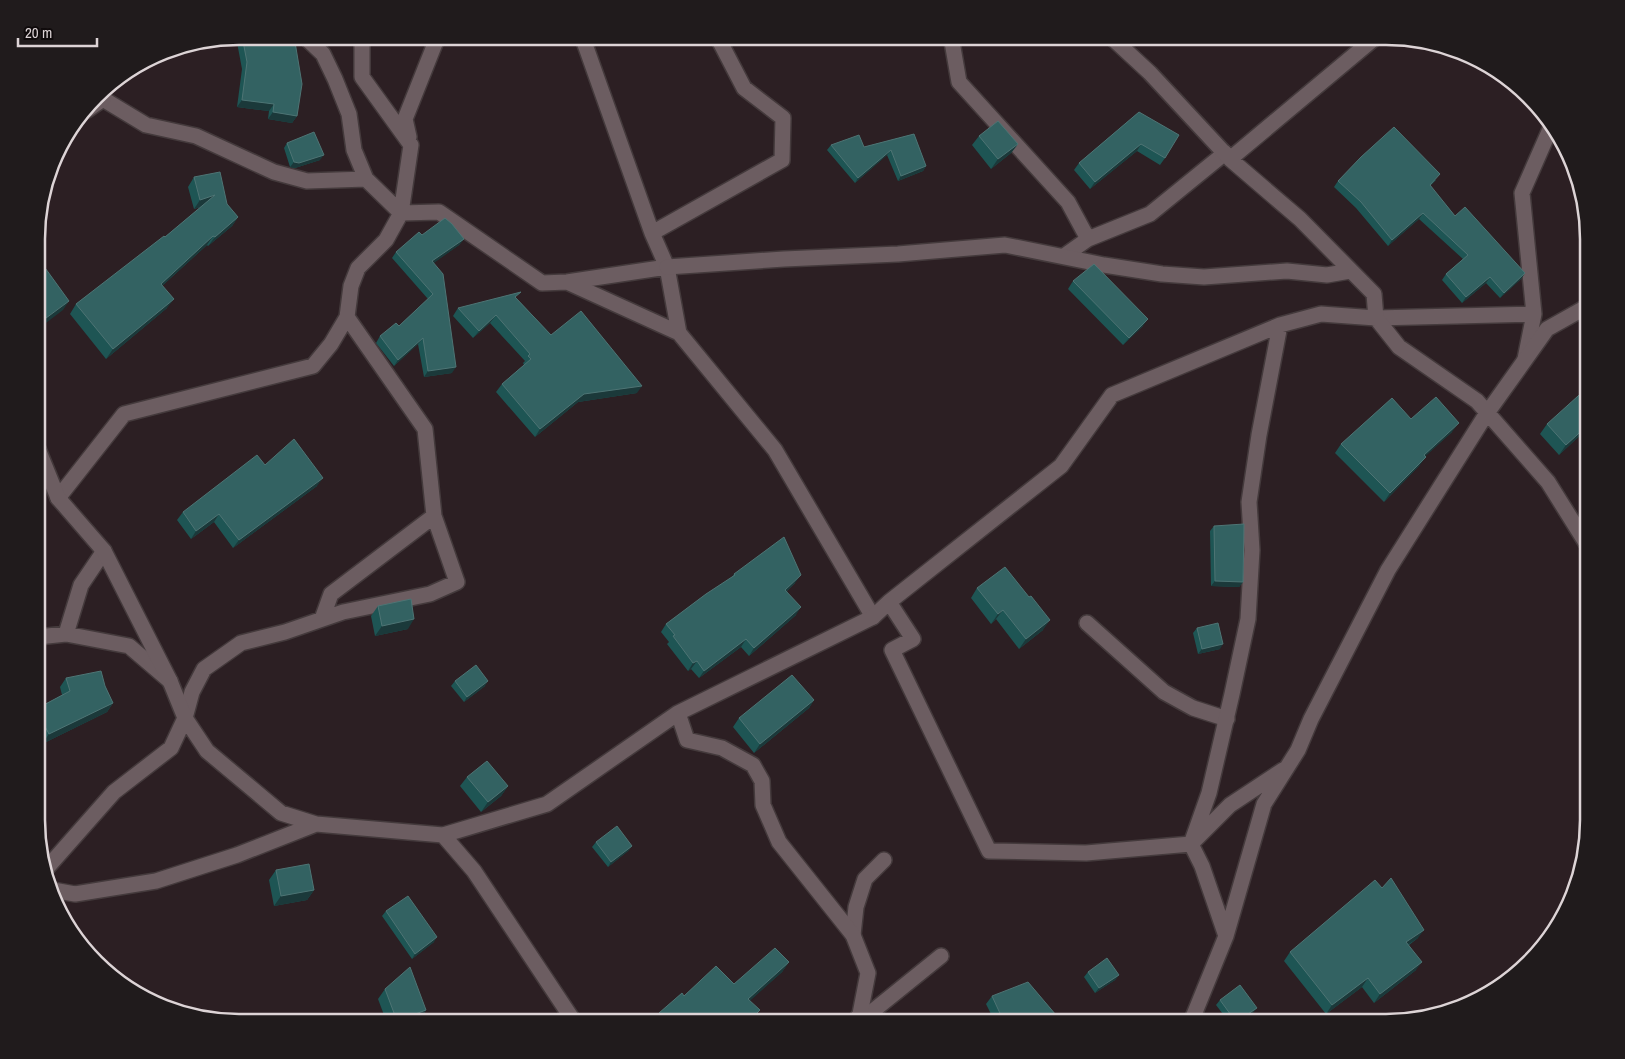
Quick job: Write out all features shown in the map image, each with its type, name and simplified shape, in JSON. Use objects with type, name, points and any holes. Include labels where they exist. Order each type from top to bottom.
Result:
[{"type":"street","points":[[314,45],[323,54],[349,114],[354,150],[366,179],[401,214],[439,212],[542,284],[667,268],[784,259],[898,254],[1005,244],[1104,265],[1148,272],[1204,277],[1287,270],[1327,275],[1350,271]]},
{"type":"street","points":[[362,45],[362,76],[411,145]]},
{"type":"street","points":[[58,498],[124,414],[313,366],[331,344],[347,317],[351,286],[358,268],[386,240],[401,214],[411,145],[405,119],[434,45]]},
{"type":"street","points":[[585,45],[652,233],[667,268],[679,333]]},
{"type":"street","points":[[652,233],[782,160],[783,118],[744,88],[722,45]]},
{"type":"street","points":[[953,45],[959,82],[1068,202],[1088,239]]},
{"type":"street","points":[[1120,45],[1150,72],[1228,156],[1300,220],[1374,294],[1376,318],[1399,347],[1476,401],[1488,412],[1548,482],[1580,533]]},
{"type":"street","points":[[1064,256],[1088,239],[1150,214],[1228,156],[1366,45]]},
{"type":"street","points":[[104,100],[146,125],[196,136],[274,172],[307,181],[366,179]]},
{"type":"street","points":[[1526,359],[1534,314],[1522,193],[1548,133]]},
{"type":"street","points":[[567,282],[679,333],[775,450],[872,617]]},
{"type":"street","points":[[1194,1014],[1226,936],[1264,804],[1298,750],[1311,719],[1388,570],[1488,412],[1547,329],[1580,310]]},
{"type":"street","points":[[45,466],[58,498],[104,551],[170,681],[186,718],[207,751],[280,812],[316,824],[443,835],[547,804],[678,713],[872,617],[1061,466],[1112,395],[1280,325],[1321,314],[1376,318],[1534,314]]},
{"type":"street","points":[[50,864],[114,792],[171,748],[186,718],[192,692],[204,669],[240,643],[285,632],[343,612],[430,594],[458,582],[434,516],[425,429],[347,317]]},
{"type":"street","points":[[1226,936],[1202,866],[1191,844],[1209,793],[1248,619],[1252,550],[1249,502],[1258,435],[1280,325]]},
{"type":"street","points":[[322,619],[331,594],[434,516]]},
{"type":"street","points":[[66,634],[81,585],[104,551]]},
{"type":"street","points":[[889,602],[913,639],[892,650],[989,851],[1086,853],[1191,844],[1230,805],[1288,766]]},
{"type":"street","points":[[1087,623],[1164,692],[1193,708],[1226,719]]},
{"type":"street","points":[[45,636],[66,634],[129,646],[170,681]]},
{"type":"street","points":[[678,713],[687,740],[722,748],[753,765],[762,782],[763,806],[779,842],[853,936],[868,973],[860,1014]]},
{"type":"street","points":[[59,891],[75,894],[156,881],[237,854],[316,824]]},
{"type":"street","points":[[443,835],[474,871],[569,1014]]},
{"type":"street","points":[[853,936],[856,907],[865,879],[884,860]]},
{"type":"street","points":[[868,1014],[941,956]]},
{"type":"building","points":[[244,45],[296,45],[302,84],[297,116],[273,112],[274,104],[242,100],[247,62]]},
{"type":"building","points":[[1139,112],[1179,135],[1165,158],[1141,144],[1095,182],[1079,163]]},
{"type":"building","points":[[998,121],[1018,144],[998,159],[979,136]]},
{"type":"building","points":[[1394,127],[1440,174],[1430,185],[1455,216],[1465,207],[1525,273],[1504,293],[1490,277],[1466,297],[1446,274],[1468,255],[1423,213],[1392,240],[1361,202],[1338,181]]},
{"type":"building","points":[[314,132],[324,155],[299,163],[294,162],[287,143]]},
{"type":"building","points":[[914,134],[926,166],[901,176],[891,150],[858,178],[831,145],[859,135],[864,147]]},
{"type":"building","points":[[220,172],[227,204],[238,217],[215,237],[213,236],[161,284],[174,299],[113,349],[76,304],[165,237],[215,195],[200,200],[194,177]]},
{"type":"building","points":[[445,218],[464,239],[432,261],[443,274],[456,367],[428,371],[423,338],[398,360],[380,336],[396,323],[399,326],[433,294],[396,252],[419,232],[422,235]]},
{"type":"building","points":[[1094,264],[1148,319],[1129,338],[1073,281]]},
{"type":"building","points":[[45,268],[69,301],[45,319]]},
{"type":"building","points":[[521,292],[515,297],[551,335],[581,311],[642,386],[584,394],[540,429],[502,384],[531,359],[528,356],[530,354],[496,315],[479,331],[458,308]]},
{"type":"building","points":[[1580,394],[1580,432],[1566,445],[1547,424]]},
{"type":"building","points":[[1436,397],[1459,423],[1424,455],[1426,457],[1390,493],[1341,444],[1392,398],[1411,419]]},
{"type":"building","points":[[294,439],[323,478],[239,540],[219,514],[196,531],[183,512],[257,455],[265,465]]},
{"type":"building","points":[[1244,524],[1243,582],[1215,581],[1214,526]]},
{"type":"building","points":[[784,537],[801,575],[785,590],[801,607],[754,648],[746,639],[704,671],[697,661],[693,663],[666,624],[735,575]]},
{"type":"building","points":[[1005,567],[1050,620],[1026,639],[1003,610],[998,614],[977,588]]},
{"type":"building","points":[[411,599],[414,619],[382,626],[378,606]]},
{"type":"building","points":[[1218,623],[1223,644],[1202,649],[1197,628]]},
{"type":"building","points":[[476,665],[488,681],[467,697],[455,681]]},
{"type":"building","points":[[101,671],[105,686],[113,703],[49,734],[45,726],[45,704],[70,691],[66,678]]},
{"type":"building","points":[[792,675],[814,700],[760,744],[739,718]]},
{"type":"building","points":[[487,761],[508,786],[488,802],[467,777]]},
{"type":"building","points":[[617,826],[632,846],[611,862],[596,842]]},
{"type":"building","points":[[309,864],[314,890],[281,896],[276,870]]},
{"type":"building","points":[[1391,878],[1424,930],[1406,942],[1422,962],[1380,994],[1368,978],[1332,1005],[1290,952],[1375,880],[1382,888]]},
{"type":"building","points":[[408,896],[437,937],[415,954],[386,911]]},
{"type":"building","points":[[775,948],[789,962],[748,999],[760,1010],[756,1014],[659,1013],[682,993],[684,996],[716,966],[734,984]]},
{"type":"building","points":[[1107,958],[1119,975],[1099,988],[1088,972]]},
{"type":"building","points":[[410,967],[426,1010],[415,1014],[394,1014],[385,989]]},
{"type":"building","points":[[1028,982],[1055,1014],[1000,1014],[992,996]]},
{"type":"building","points":[[1240,985],[1257,1008],[1248,1014],[1230,1014],[1220,1000]]}]
